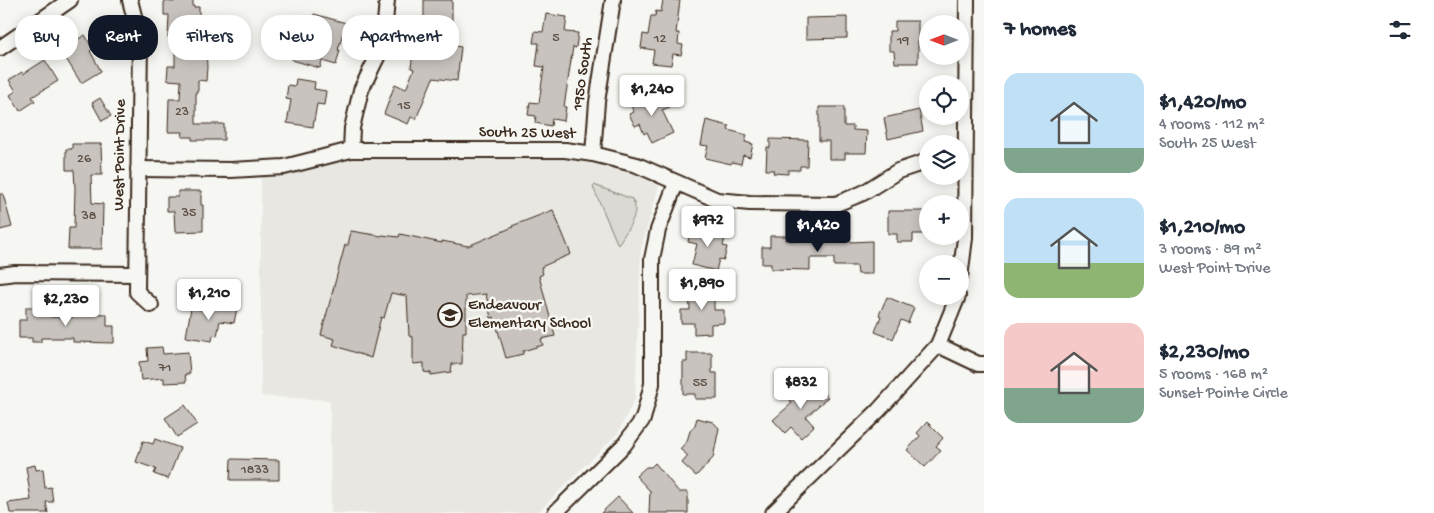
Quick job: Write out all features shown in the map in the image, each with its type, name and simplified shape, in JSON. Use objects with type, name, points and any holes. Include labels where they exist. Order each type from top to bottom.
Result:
[{"type":"street","points":[[0,48],[70,0]]},
{"type":"street","name":"West Point Drive","points":[[130,0],[140,40],[137,292],[151,305]]},
{"type":"street","points":[[351,150],[352,128],[361,90],[382,45],[387,0]]},
{"type":"street","name":"1950 South","points":[[593,154],[597,102],[613,0]]},
{"type":"street","points":[[964,135],[967,0]]},
{"type":"street","name":"South 25 West","points":[[138,169],[230,170],[284,167],[351,150],[565,150],[637,164],[717,200],[750,204],[836,204],[863,193],[898,171],[919,164]]},
{"type":"street","points":[[555,513],[624,445],[643,419],[652,384],[652,259],[658,230],[676,183]]},
{"type":"street","points":[[963,255],[965,238],[964,185]]},
{"type":"street","points":[[0,275],[15,273],[138,274]]},
{"type":"street","points":[[773,513],[878,411],[938,345],[954,305]]},
{"type":"street","points":[[938,345],[978,364],[984,364]]},
{"type":"shaded area","name":"Endeavour Elementary School","points":[[333,159],[567,159],[614,168],[660,182],[641,249],[635,398],[618,433],[537,513],[331,513],[330,400],[261,396],[261,175]]},
{"type":"shaded area","points":[[594,185],[632,199],[635,204],[634,216],[618,245],[593,187]]},
{"type":"building","points":[[174,0],[193,0],[193,7],[199,7],[199,15],[164,15],[164,1],[174,2]]},
{"type":"building","points":[[424,0],[452,0],[452,15],[424,15]]},
{"type":"building","points":[[663,0],[680,0],[676,33],[679,33],[678,44],[683,45],[681,55],[673,54],[671,65],[652,63],[654,50],[641,48],[643,34],[648,35],[651,16],[655,16],[656,11],[661,12]]},
{"type":"building","points":[[546,14],[567,17],[565,32],[578,33],[576,48],[573,47],[564,107],[566,107],[564,121],[552,119],[551,126],[535,123],[536,116],[528,115],[530,102],[539,103],[544,67],[536,66],[539,43],[533,43],[535,31],[543,32]]},
{"type":"building","points":[[847,17],[847,38],[806,39],[806,18]]},
{"type":"building","points":[[332,19],[342,22],[342,36],[336,65],[322,61],[320,68],[292,60],[332,60]]},
{"type":"building","points":[[895,21],[918,21],[918,63],[895,63],[894,51],[889,51],[889,31],[895,31]]},
{"type":"building","points":[[85,35],[88,40],[88,60],[95,60],[101,71],[81,83],[67,60],[78,60],[78,39]]},
{"type":"building","points":[[459,47],[461,47],[457,81],[433,78],[416,119],[411,117],[408,124],[384,114],[395,84],[406,89],[414,69],[411,68],[412,60],[459,60]]},
{"type":"building","points":[[45,60],[58,81],[32,97],[35,101],[20,111],[10,95],[16,91],[9,80],[22,72],[23,74]]},
{"type":"building","points":[[175,60],[207,60],[206,81],[198,80],[198,91],[196,91],[196,124],[224,124],[224,140],[192,140],[192,137],[182,137],[183,132],[168,132],[169,99],[180,99],[181,81],[167,80],[168,66],[175,66]]},
{"type":"building","points":[[296,79],[315,82],[314,89],[326,91],[324,105],[317,104],[313,127],[287,123],[291,100],[286,99],[288,85],[295,86]]},
{"type":"building","points":[[650,95],[652,101],[664,95],[670,107],[662,110],[673,133],[652,143],[647,132],[644,134],[640,124],[635,126],[629,114],[634,112],[630,104]]},
{"type":"building","points":[[100,98],[111,116],[102,121],[92,103]]},
{"type":"building","points":[[819,107],[844,107],[844,126],[853,126],[853,130],[867,131],[866,153],[845,153],[845,159],[829,159],[829,141],[819,141]]},
{"type":"building","points":[[919,110],[919,125],[922,125],[923,131],[888,139],[884,118]]},
{"type":"building","points":[[706,120],[729,126],[728,130],[747,135],[745,142],[753,144],[750,157],[743,155],[741,164],[732,162],[731,164],[705,158],[708,146],[701,145]]},
{"type":"building","points":[[770,139],[808,140],[807,166],[800,166],[800,170],[788,170],[788,174],[773,173],[774,170],[766,170],[767,147],[770,148]]},
{"type":"building","points":[[72,144],[101,144],[102,175],[91,175],[92,203],[103,204],[102,249],[68,249],[69,228],[74,228],[75,188],[74,170],[66,170],[66,149],[72,149]]},
{"type":"building","points":[[178,191],[201,191],[203,231],[175,232],[174,211],[167,211],[167,197],[178,197]]},
{"type":"building","points":[[0,194],[3,194],[12,227],[0,230]]},
{"type":"building","name":"Endeavour Elementary School","points":[[553,210],[571,254],[541,267],[543,274],[539,276],[555,336],[541,339],[543,345],[523,351],[523,354],[506,358],[494,317],[491,318],[486,294],[466,296],[466,332],[463,332],[462,364],[452,364],[451,372],[431,375],[431,373],[424,372],[424,363],[413,364],[413,337],[409,336],[407,296],[391,293],[384,318],[381,317],[371,358],[333,345],[335,339],[321,335],[345,245],[348,245],[351,231],[381,236],[399,237],[400,234],[442,243],[442,241],[468,246]]},
{"type":"building","points":[[888,211],[919,211],[919,234],[913,234],[913,242],[897,242],[897,234],[888,234]]},
{"type":"building","points":[[691,226],[726,234],[723,246],[727,247],[724,260],[719,259],[716,271],[692,265],[697,244],[688,242]]},
{"type":"building","points":[[825,235],[850,235],[850,242],[872,241],[872,274],[858,274],[857,266],[834,266],[834,258],[810,258],[810,270],[771,269],[771,264],[762,264],[762,247],[770,247],[770,236],[787,236],[786,240],[826,241]]},
{"type":"building","points":[[689,289],[714,289],[714,310],[724,310],[724,323],[711,324],[711,333],[694,334],[694,323],[681,323],[681,310],[690,310]]},
{"type":"building","points":[[887,297],[914,308],[908,323],[901,320],[893,339],[875,332],[881,316],[879,315]]},
{"type":"building","points":[[213,304],[237,308],[234,323],[220,321],[217,336],[213,335],[212,341],[186,337],[191,308],[211,311]]},
{"type":"building","points":[[26,307],[41,307],[41,314],[51,314],[51,317],[73,317],[74,313],[107,314],[107,326],[114,326],[114,343],[73,342],[73,338],[41,338],[41,342],[32,342],[32,338],[19,338],[19,320],[26,320]]},
{"type":"building","points":[[162,347],[163,354],[188,352],[190,374],[185,374],[186,382],[164,383],[164,378],[141,380],[139,362],[148,361],[147,348]]},
{"type":"building","points":[[687,353],[712,353],[712,373],[717,373],[717,399],[695,399],[695,394],[683,394],[683,362],[687,362]]},
{"type":"building","points":[[814,382],[828,397],[806,417],[814,426],[801,438],[791,427],[785,433],[773,420],[792,403],[787,397],[795,390],[800,395]]},
{"type":"building","points":[[185,405],[197,424],[177,437],[165,418]]},
{"type":"building","points":[[697,418],[713,422],[719,428],[713,458],[696,476],[682,463],[688,456],[680,449],[687,441]]},
{"type":"building","points":[[927,422],[943,438],[936,446],[941,450],[925,467],[907,450],[920,436],[917,433]]},
{"type":"building","points":[[155,439],[180,448],[168,479],[154,474],[156,469],[136,462],[143,441],[153,444]]},
{"type":"building","points":[[231,459],[279,460],[279,480],[230,480]]},
{"type":"building","points":[[655,463],[679,492],[688,492],[688,513],[649,513],[650,491],[636,476],[646,467],[651,467]]},
{"type":"building","points":[[35,465],[36,470],[43,469],[45,488],[51,487],[53,502],[46,502],[48,513],[10,513],[8,503],[31,500],[26,467]]},
{"type":"building","points":[[618,497],[633,513],[601,513]]},
{"type":"place","name":"Endeavour Elementary School","points":[[450,315]]}]
